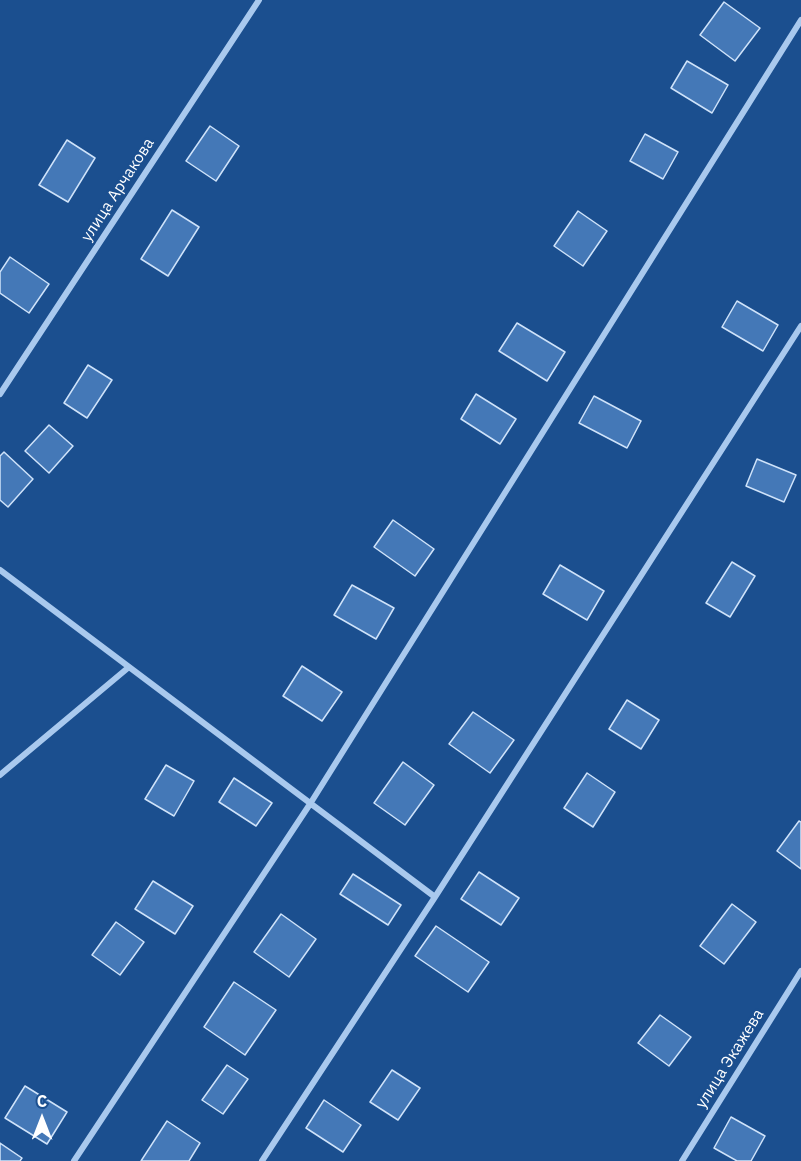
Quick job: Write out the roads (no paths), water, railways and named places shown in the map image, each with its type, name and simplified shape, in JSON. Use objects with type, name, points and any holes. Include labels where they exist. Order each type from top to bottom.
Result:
[{"type":"street","name":"улица Арчакова","points":[[0,394],[259,0]]},
{"type":"street","points":[[74,1161],[310,804],[801,20]]},
{"type":"street","points":[[262,1161],[435,897],[801,326]]},
{"type":"street","points":[[0,570],[435,897]]},
{"type":"street","points":[[0,775],[129,667]]},
{"type":"street","name":"улица Экажева","points":[[682,1161],[801,971]]}]
